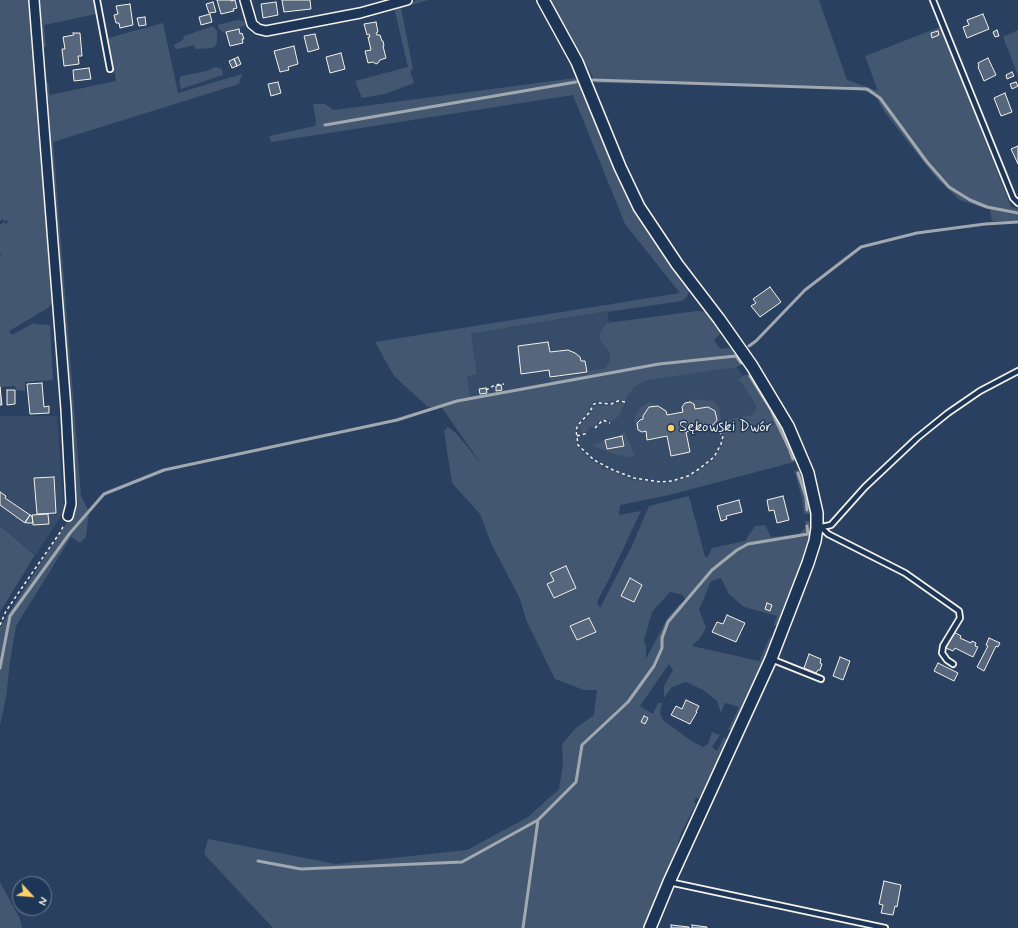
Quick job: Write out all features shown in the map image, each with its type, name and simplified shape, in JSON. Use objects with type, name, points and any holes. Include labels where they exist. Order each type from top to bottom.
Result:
[{"type":"street","points":[[34,0],[66,409],[71,504],[68,516]]},
{"type":"street","points":[[245,0],[252,24],[258,29],[266,31],[360,13],[407,0]]},
{"type":"street","points":[[543,0],[577,62],[620,168],[639,207],[677,264],[719,319],[752,366],[788,426],[808,473],[819,528],[808,563],[771,659],[669,882],[650,928]]},
{"type":"lane","points":[[97,0],[110,69]]},
{"type":"lane","points":[[933,0],[1013,198],[1018,203]]},
{"type":"lane","points":[[819,528],[831,525],[865,486],[917,438],[948,413],[980,391],[1018,371]]},
{"type":"lane","points":[[819,528],[905,573],[959,610],[960,618],[943,646],[942,653],[953,664]]},
{"type":"lane","points":[[771,659],[821,680]]},
{"type":"lane","points":[[669,882],[885,928]]},
{"type":"path","points":[[486,390],[495,385],[504,384]]},
{"type":"path","points":[[625,402],[618,401],[611,404],[594,404],[589,413],[578,425],[576,436],[578,445],[600,464],[634,478],[661,482],[672,481],[684,477],[709,462],[717,452],[723,440],[721,432],[716,428]]},
{"type":"path","points":[[595,428],[603,420],[610,423]]},
{"type":"path","points":[[576,436],[588,433]]},
{"type":"path","points":[[0,625],[6,611],[61,531],[68,516]]},
{"type":"shaded area","points":[[0,0],[31,0],[55,299],[48,308],[9,331],[12,335],[34,323],[50,325],[53,380],[25,382],[25,391],[16,390],[15,386],[0,387],[0,225],[4,222],[6,224],[8,222],[7,220],[5,221],[2,219],[0,221]]},
{"type":"shaded area","points":[[36,0],[93,0],[96,14],[44,25],[46,47],[41,47]]},
{"type":"shaded area","points":[[417,0],[428,0],[401,8],[413,69],[410,71],[414,83],[385,94],[362,98],[355,81],[408,67],[394,7]]},
{"type":"shaded area","points":[[551,0],[819,0],[847,80],[878,91],[865,56],[940,27],[1011,207],[1018,209],[1018,222],[992,221],[990,210],[960,200],[937,179],[886,114],[874,94],[847,86],[596,83]]},
{"type":"shaded area","points":[[237,20],[244,21],[245,25],[224,33],[219,29],[218,25]]},
{"type":"shaded area","points":[[163,23],[178,93],[242,74],[239,84],[53,142],[81,496],[89,512],[86,537],[80,543],[71,537],[16,626],[6,698],[0,725],[0,627],[78,505],[46,135],[43,84],[48,82],[50,95],[116,81],[108,38]]},
{"type":"shaded area","points":[[213,26],[217,31],[217,41],[216,45],[212,48],[195,49],[194,45],[178,49],[175,48],[174,45],[183,40],[184,36]]},
{"type":"shaded area","points":[[1018,30],[1018,75],[1003,37]]},
{"type":"shaded area","points":[[215,67],[222,69],[223,75],[181,89],[179,80],[181,76],[207,71]]},
{"type":"shaded area","points":[[575,78],[622,182],[691,288],[686,298],[682,301],[607,311],[471,334],[477,374],[467,376],[470,396],[552,383],[550,378],[588,374],[588,371],[605,368],[609,363],[610,353],[600,340],[600,334],[607,323],[697,311],[707,312],[721,333],[714,340],[720,349],[729,348],[733,351],[742,364],[730,369],[647,380],[634,387],[625,401],[617,400],[604,403],[598,401],[594,402],[590,406],[588,413],[578,423],[575,429],[578,447],[604,470],[605,468],[635,481],[667,484],[693,474],[694,476],[712,461],[723,443],[724,436],[721,430],[723,429],[721,423],[725,420],[752,415],[756,410],[756,405],[741,381],[738,381],[741,377],[748,374],[771,414],[774,413],[798,461],[669,495],[620,505],[619,515],[641,511],[597,602],[600,608],[632,546],[649,506],[689,496],[705,557],[708,557],[712,548],[745,541],[755,526],[765,525],[771,537],[799,534],[806,527],[805,521],[811,522],[808,548],[778,626],[774,625],[777,616],[744,607],[729,594],[721,578],[711,581],[699,610],[706,627],[701,637],[692,646],[759,661],[770,637],[773,638],[734,729],[728,730],[739,707],[725,703],[721,713],[717,701],[703,690],[686,682],[672,687],[664,698],[664,686],[673,670],[669,664],[640,706],[653,714],[658,703],[662,703],[660,713],[663,720],[690,740],[703,747],[708,744],[712,732],[720,735],[712,747],[717,751],[724,737],[728,743],[707,787],[698,799],[696,797],[694,802],[696,804],[681,833],[676,851],[652,906],[645,928],[273,928],[204,854],[208,839],[336,864],[467,850],[528,817],[559,789],[563,764],[562,744],[576,728],[594,715],[597,690],[584,690],[555,679],[526,620],[520,599],[491,543],[480,514],[452,483],[444,431],[448,427],[457,434],[482,465],[442,408],[428,407],[394,376],[375,342],[680,293],[625,224],[573,95],[271,142],[269,136],[315,126],[316,120],[313,104],[325,104],[334,110]],"holes":[[[670,592],[683,595],[686,601],[680,604],[668,617],[646,659],[646,647],[644,640],[652,612]]]},
{"type":"shaded area","points":[[607,311],[609,322],[607,323],[600,340],[610,353],[609,363],[605,368],[588,371],[588,374],[551,378],[552,383],[470,396],[467,375],[477,374],[471,334]]},
{"type":"shaded area","points":[[732,361],[744,377],[764,411],[737,476],[616,491],[442,408]]},
{"type":"shaded area","points":[[694,399],[713,401],[719,407],[721,419],[715,428],[713,429],[712,426],[717,420],[715,411],[708,407],[695,409],[694,404],[690,401]]},
{"type":"shaded area","points":[[649,402],[657,405],[648,407],[642,417],[639,418],[635,424],[634,421],[637,412],[641,407]]},
{"type":"shaded area","points":[[618,403],[624,404],[619,416],[611,422],[606,419],[600,420],[594,427],[589,427],[588,431],[582,433],[579,427],[595,405],[608,406]]},
{"type":"shaded area","points":[[0,416],[57,416],[64,511],[36,555],[0,526]]},
{"type":"shaded area","points":[[623,432],[625,433],[635,456],[628,457],[617,455],[590,445],[597,444],[604,440],[606,450],[625,446],[624,436],[621,435]]},
{"type":"shaded area","points":[[794,470],[801,471],[803,476],[811,514],[804,514],[802,498]]},
{"type":"shaded area","points":[[0,526],[35,555],[0,612]]},
{"type":"shaded area","points":[[0,882],[12,904],[12,916],[18,916],[22,928],[0,928]]},
{"type":"building","points":[[217,0],[235,0],[237,8],[233,9],[234,11],[221,14]]},
{"type":"building","points":[[282,0],[310,0],[311,9],[284,12]]},
{"type":"building","points":[[213,2],[216,12],[209,13],[206,4]]},
{"type":"building","points":[[276,2],[278,15],[263,18],[261,4]]},
{"type":"building","points":[[130,4],[133,25],[120,28],[119,23],[116,23],[114,15],[118,14],[116,6]]},
{"type":"building","points":[[210,14],[212,22],[201,25],[199,17]]},
{"type":"building","points":[[983,14],[989,29],[967,38],[963,27],[969,25],[967,20]]},
{"type":"building","points":[[145,17],[146,25],[139,26],[137,18]]},
{"type":"building","points":[[376,22],[378,32],[376,33],[377,35],[380,35],[383,41],[386,58],[380,60],[376,64],[373,62],[368,63],[365,51],[371,50],[368,37],[370,37],[369,34],[367,35],[364,24]]},
{"type":"building","points":[[239,29],[240,34],[242,33],[244,39],[242,39],[243,43],[230,46],[226,32]]},
{"type":"building","points":[[997,30],[999,36],[995,37],[993,32]]},
{"type":"building","points":[[938,31],[939,35],[932,38],[931,33]]},
{"type":"building","points":[[73,33],[80,33],[82,56],[78,56],[79,64],[64,66],[62,49],[65,49],[63,37],[74,35]]},
{"type":"building","points":[[315,34],[319,49],[308,52],[304,36]]},
{"type":"building","points":[[294,46],[298,64],[288,67],[289,70],[280,72],[274,51]]},
{"type":"building","points":[[341,53],[345,69],[330,73],[326,57]]},
{"type":"building","points":[[238,57],[241,64],[237,66],[234,59]]},
{"type":"building","points":[[988,58],[996,75],[984,81],[978,67],[978,63]]},
{"type":"building","points":[[234,59],[237,66],[232,68],[229,61]]},
{"type":"building","points":[[89,68],[91,79],[74,81],[73,70]]},
{"type":"building","points":[[1012,72],[1014,76],[1007,79],[1006,75]]},
{"type":"building","points":[[278,82],[281,93],[271,96],[268,84]]},
{"type":"building","points":[[1016,82],[1018,86],[1012,89],[1010,84]]},
{"type":"building","points":[[1005,93],[1012,112],[1001,116],[994,98]]},
{"type":"building","points":[[1018,146],[1018,164],[1011,149]]},
{"type":"building","points":[[770,287],[781,302],[760,317],[751,306],[756,303],[753,299]]},
{"type":"building","points":[[548,342],[550,352],[568,350],[575,353],[580,357],[581,361],[585,361],[587,372],[550,377],[549,370],[521,374],[518,346]]},
{"type":"building","points":[[42,383],[44,407],[49,406],[49,413],[30,414],[27,384]]},
{"type":"building","points":[[501,385],[502,390],[496,391],[496,386]]},
{"type":"building","points":[[0,387],[2,405],[0,405]]},
{"type":"building","points":[[486,388],[487,393],[480,394],[479,389]]},
{"type":"building","points":[[7,390],[15,390],[15,404],[7,405]]},
{"type":"building","name":"Sękowski Dwór","points":[[690,402],[694,404],[695,409],[708,407],[715,411],[717,420],[712,426],[686,432],[690,452],[671,456],[667,436],[647,440],[646,431],[642,432],[638,430],[637,423],[643,419],[643,416],[649,407],[658,406],[666,411],[667,415],[683,412],[682,407],[685,403]]},
{"type":"building","points":[[622,436],[624,446],[607,449],[605,440]]},
{"type":"building","points":[[54,477],[56,513],[37,514],[34,478]]},
{"type":"building","points":[[0,492],[6,496],[5,498],[30,515],[25,523],[0,505]]},
{"type":"building","points":[[783,496],[789,520],[777,523],[774,510],[769,511],[767,500]]},
{"type":"building","points":[[739,500],[742,512],[726,516],[727,519],[721,521],[717,506]]},
{"type":"building","points":[[48,514],[49,524],[33,525],[32,515]]},
{"type":"building","points":[[30,515],[32,516],[33,523],[25,522]]},
{"type":"building","points":[[566,566],[576,588],[554,598],[547,584],[554,581],[550,573]]},
{"type":"building","points":[[630,578],[642,585],[634,602],[621,596]]},
{"type":"building","points":[[767,603],[772,605],[770,611],[765,609]]},
{"type":"building","points":[[727,615],[745,623],[736,642],[712,632],[717,622],[723,624]]},
{"type":"building","points":[[589,618],[596,632],[577,640],[570,626]]},
{"type":"building","points":[[954,632],[961,636],[960,638],[971,643],[972,641],[976,643],[975,646],[978,647],[973,657],[955,648],[953,651],[946,648]]},
{"type":"building","points":[[989,638],[1000,643],[998,647],[996,646],[984,671],[977,667],[988,646],[986,645]]},
{"type":"building","points":[[809,654],[821,659],[820,663],[822,664],[820,670],[816,673],[804,668]]},
{"type":"building","points":[[840,657],[850,661],[843,680],[833,676]]},
{"type":"building","points":[[938,663],[958,673],[954,681],[934,671]]},
{"type":"building","points":[[686,700],[699,706],[690,724],[671,715],[676,706],[682,709]]},
{"type":"building","points":[[644,716],[648,718],[645,724],[641,722]]},
{"type":"building","points":[[884,881],[901,885],[897,907],[895,906],[893,915],[881,913],[883,905],[879,904]]},
{"type":"building","points":[[671,925],[689,927],[689,928],[671,928]]},
{"type":"building","points":[[692,925],[707,927],[707,928],[692,928]]},
{"type":"waterway","points":[[593,80],[867,89],[880,98],[927,162],[949,187],[970,200],[987,207],[1018,213]]},
{"type":"waterway","points":[[325,125],[576,82]]},
{"type":"waterway","points":[[749,346],[756,341],[805,290],[861,247],[917,233],[985,224],[1018,222]]},
{"type":"waterway","points":[[0,668],[10,616],[70,533],[104,494],[164,470],[397,420],[457,401],[659,364],[736,356],[741,363]]},
{"type":"waterway","points":[[750,376],[771,410],[793,459]]},
{"type":"waterway","points":[[798,473],[806,497],[807,510]]},
{"type":"waterway","points":[[523,928],[538,820],[576,782],[582,745],[628,702],[654,666],[662,648],[662,638],[668,622],[712,570],[737,550],[748,544],[808,534],[807,526]]},
{"type":"waterway","points":[[258,861],[301,869],[462,862],[538,820]]},
{"type":"place","name":"Sękowski Dwór","points":[[671,428]]}]
